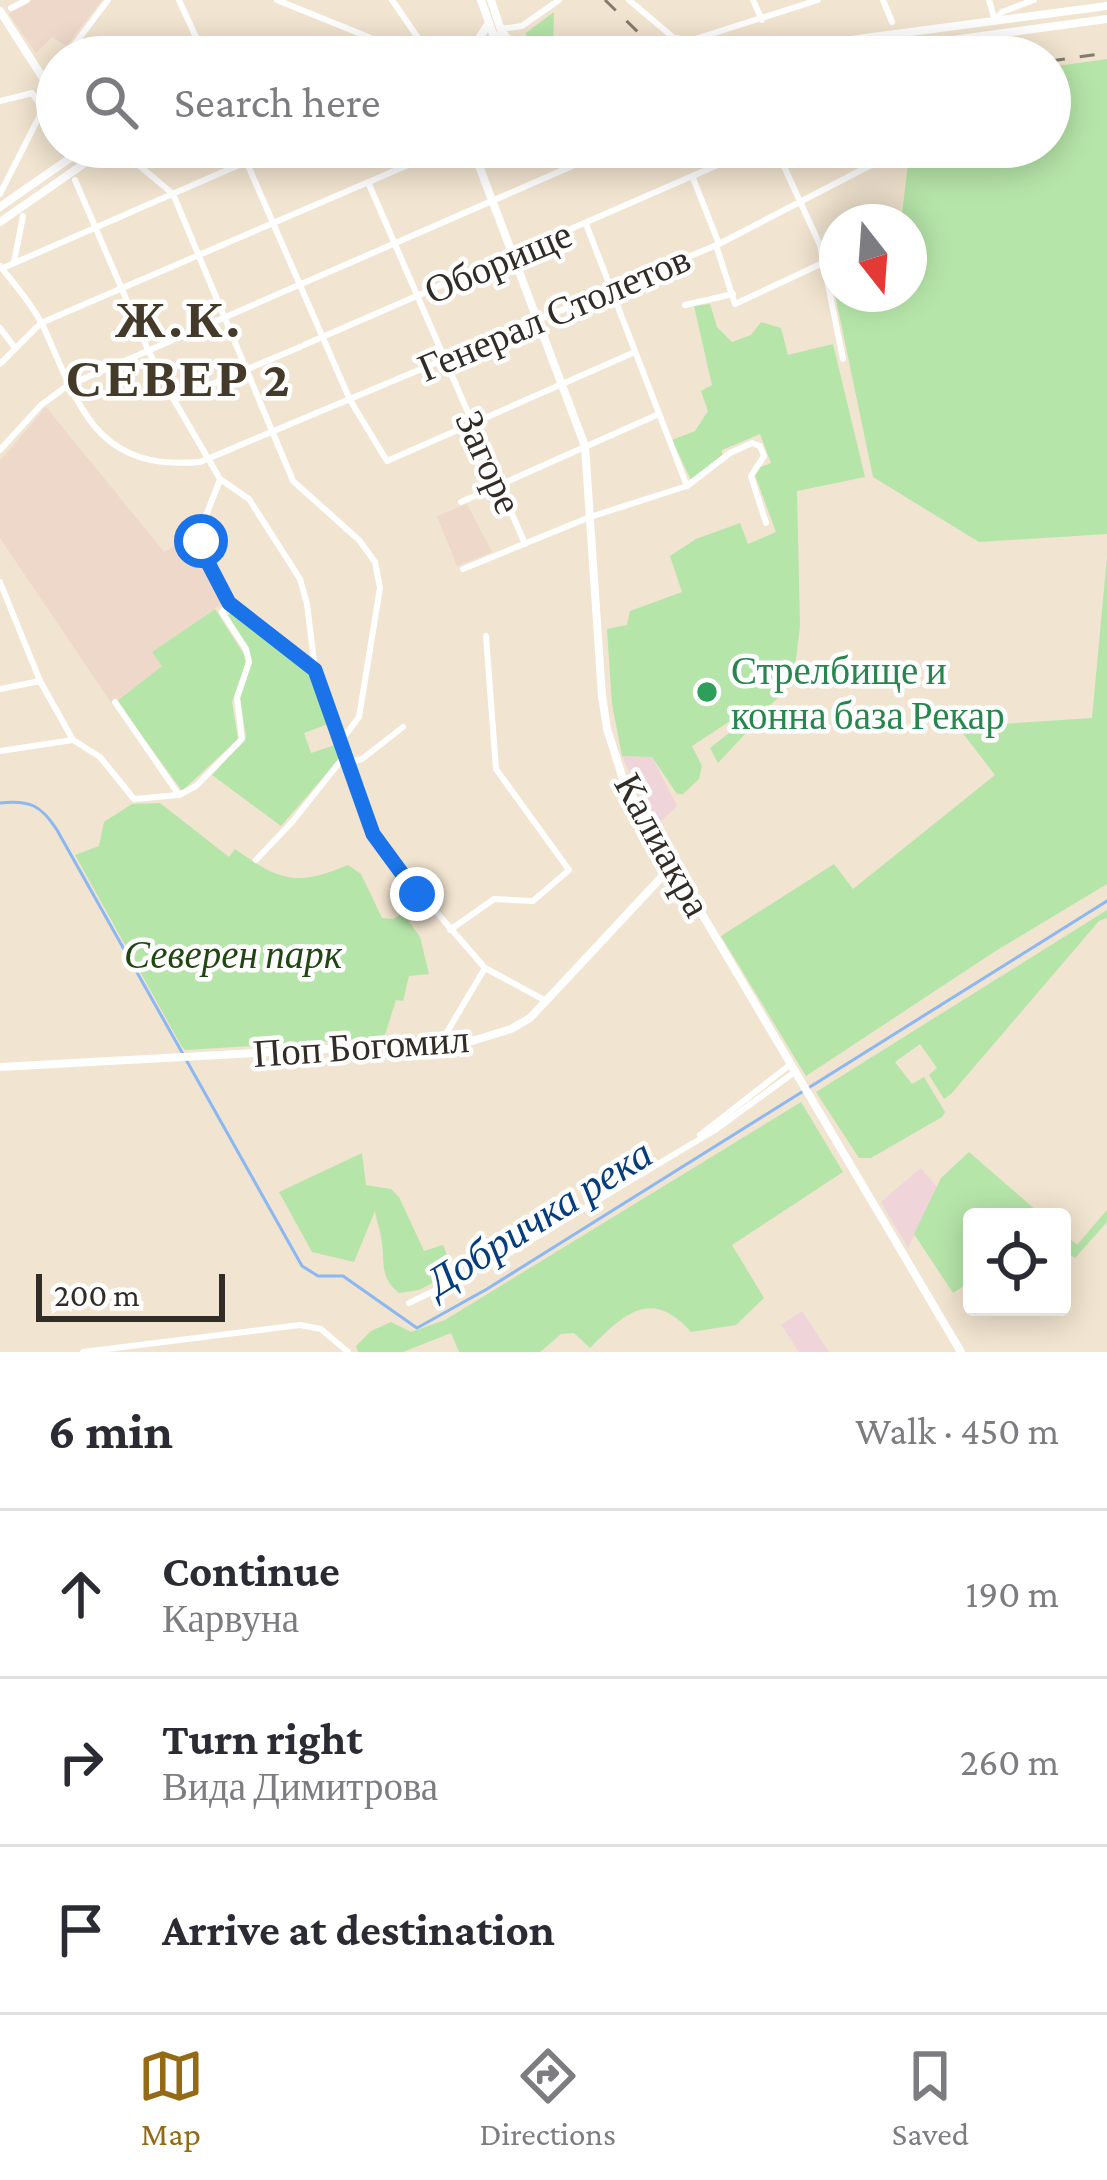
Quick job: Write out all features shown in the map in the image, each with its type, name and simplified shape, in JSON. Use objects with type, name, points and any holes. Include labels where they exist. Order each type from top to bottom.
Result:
[{"type":"street","points":[[27,0],[5,9],[36,63]]},
{"type":"street","points":[[81,36],[109,0]]},
{"type":"street","points":[[179,0],[195,36]]},
{"type":"street","points":[[277,0],[366,36]]},
{"type":"street","points":[[392,0],[416,36]]},
{"type":"street","points":[[481,0],[494,36]]},
{"type":"street","points":[[491,0],[505,36]]},
{"type":"street","points":[[490,22],[501,30],[522,26],[559,0]]},
{"type":"street","points":[[628,0],[672,36]]},
{"type":"street","points":[[753,0],[762,20]]},
{"type":"street","points":[[722,36],[818,0]]},
{"type":"street","points":[[883,0],[892,22]]},
{"type":"street","points":[[989,0],[995,21]]},
{"type":"street","points":[[995,21],[1002,12],[1034,0]]},
{"type":"street","points":[[881,36],[1107,6]]},
{"type":"street","points":[[992,36],[1107,20]]},
{"type":"street","points":[[480,36],[490,22]]},
{"type":"street","points":[[500,36],[501,30]]},
{"type":"street","points":[[0,101],[32,93],[36,99]]},
{"type":"street","points":[[0,194],[36,123]]},
{"type":"street","points":[[0,207],[56,168]]},
{"type":"street","points":[[0,222],[68,168]]},
{"type":"street","points":[[142,168],[173,194],[299,490],[369,551],[379,575],[359,717],[341,741]]},
{"type":"street","points":[[208,459],[169,463],[121,448],[83,416],[41,322],[1,268],[232,168]]},
{"type":"street","points":[[248,168],[350,400],[387,461],[635,352]]},
{"type":"street","points":[[0,364],[41,322],[401,168]]},
{"type":"street","name":"Калиакра","points":[[479,168],[585,446],[607,729],[624,782],[670,867],[961,1352]]},
{"type":"street","points":[[0,450],[41,405],[67,386],[567,168]]},
{"type":"street","name":"Оборище","points":[[174,400],[714,168]]},
{"type":"street","points":[[784,168],[819,249]]},
{"type":"street","name":"Генерал Столетов","points":[[208,459],[717,244],[866,168]]},
{"type":"street","points":[[693,178],[735,304],[819,265]]},
{"type":"street","points":[[76,180],[174,400],[220,479],[249,499],[300,579],[315,670],[379,846],[485,968],[547,1001]]},
{"type":"street","name":"Загоре","points":[[368,182],[525,544]]},
{"type":"street","points":[[14,262],[23,216]]},
{"type":"street","points":[[586,224],[687,486]]},
{"type":"street","points":[[685,305],[733,294]]},
{"type":"street","points":[[834,312],[843,359]]},
{"type":"street","points":[[0,328],[15,348]]},
{"type":"street","points":[[461,502],[659,414]]},
{"type":"street","points":[[463,568],[590,517],[687,486],[739,447],[756,443],[763,460],[751,476],[766,523]]},
{"type":"street","points":[[220,479],[201,544],[229,603],[315,670]]},
{"type":"street","points":[[0,582],[40,681],[73,740],[100,757],[134,799],[179,795],[196,786],[242,739],[237,698],[250,662],[222,612],[229,603]]},
{"type":"street","points":[[450,930],[494,899],[533,901],[569,870],[496,770],[486,636]]},
{"type":"street","points":[[0,689],[40,681]]},
{"type":"street","points":[[115,702],[179,795]]},
{"type":"street","points":[[256,860],[348,758],[362,758],[403,727]]},
{"type":"street","points":[[0,751],[73,740]]},
{"type":"street","name":"Поп Богомил","points":[[0,1067],[472,1040],[511,1029],[547,1001],[670,867]]},
{"type":"street","points":[[441,1042],[485,968]]},
{"type":"street","points":[[409,1303],[496,1261],[698,1137],[794,1067]]},
{"type":"street","points":[[83,1352],[300,1325],[321,1329],[346,1350]]},
{"type":"shaded area","points":[[33,0],[102,0],[74,36],[36,36],[36,53],[9,14]]},
{"type":"shaded area","points":[[46,407],[164,552],[179,544],[198,545],[224,602],[152,652],[162,666],[112,704],[0,538],[0,461]]},
{"type":"shaded area","points":[[467,504],[492,552],[457,566],[437,516]]},
{"type":"shaded area","points":[[622,756],[652,757],[677,806],[655,827]]},
{"type":"shaded area","points":[[921,1168],[937,1187],[908,1248],[881,1202]]},
{"type":"shaded area","points":[[802,1311],[829,1352],[799,1352],[781,1325]]},
{"type":"green space","points":[[554,12],[553,36],[526,33]]},
{"type":"green space","points":[[1107,59],[1107,534],[979,542],[873,477],[839,312],[927,312],[927,204],[903,204],[907,168],[1071,168],[1071,64]]},
{"type":"green space","points":[[710,304],[717,327],[732,342],[751,335],[761,322],[781,328],[788,355],[833,344],[865,477],[797,491],[800,626],[793,684],[751,723],[744,712],[692,746],[702,766],[699,779],[677,794],[652,757],[622,756],[612,704],[607,629],[627,625],[630,611],[682,592],[670,556],[696,539],[740,523],[748,544],[776,532],[755,475],[758,468],[771,463],[760,434],[722,450],[691,480],[672,440],[695,431],[708,411],[701,391],[712,385],[694,306]]},
{"type":"green space","points":[[1107,557],[1107,884],[806,1076],[721,936],[834,864],[853,889],[995,775],[958,727],[1092,718]]},
{"type":"green space","points":[[215,609],[247,659],[232,702],[238,739],[182,791],[117,701],[162,666],[152,652]]},
{"type":"green space","points":[[233,612],[312,673],[331,723],[304,733],[311,753],[338,744],[342,756],[281,826],[212,775],[246,738],[240,697],[252,660],[227,616]]},
{"type":"green space","points":[[743,722],[748,731],[718,763],[710,748]]},
{"type":"green space","name":"Северен парк","points":[[160,803],[229,857],[235,849],[277,874],[301,878],[348,865],[361,874],[382,918],[403,913],[420,937],[429,974],[409,976],[403,1001],[396,1000],[384,1038],[182,1047],[75,855],[99,846],[104,822],[132,804]]},
{"type":"green space","points":[[1107,910],[1107,918],[1099,921],[951,1094],[944,1099],[929,1075],[937,1068],[920,1044],[895,1062],[912,1084],[924,1077],[945,1112],[871,1158],[859,1158],[816,1092]]},
{"type":"green space","points":[[801,1102],[843,1172],[732,1245],[764,1298],[736,1325],[691,1332],[677,1318],[650,1308],[626,1316],[590,1348],[574,1333],[561,1334],[540,1352],[459,1352],[451,1333],[403,1352],[358,1352],[356,1346],[371,1331],[391,1322],[411,1332],[445,1320]]},
{"type":"green space","points":[[969,1152],[1034,1208],[963,1208],[963,1287],[953,1293],[914,1234],[941,1178]]},
{"type":"green space","points":[[362,1153],[366,1185],[391,1189],[424,1251],[443,1245],[454,1272],[419,1290],[399,1293],[386,1276],[375,1211],[354,1262],[312,1252],[279,1192]]},
{"type":"green space","points":[[1107,1210],[1107,1222],[1075,1258],[1071,1240],[1077,1245]]},
{"type":"waterway","name":"Добричка река","points":[[0,803],[34,806],[57,830],[302,1266],[318,1276],[343,1276],[417,1328],[487,1289],[1107,901]]},
{"type":"railway","points":[[605,0],[643,36]]},
{"type":"railway","points":[[1071,58],[1107,53]]},
{"type":"place","name":"Стрелбище и конна база Рекар","points":[[707,692]]},
{"type":"district","name":"Ж.К. СЕВЕР 2","points":[[179,348]]},
{"type":"route","points":[[201,541],[229,603],[315,670],[373,834],[417,894]]}]
